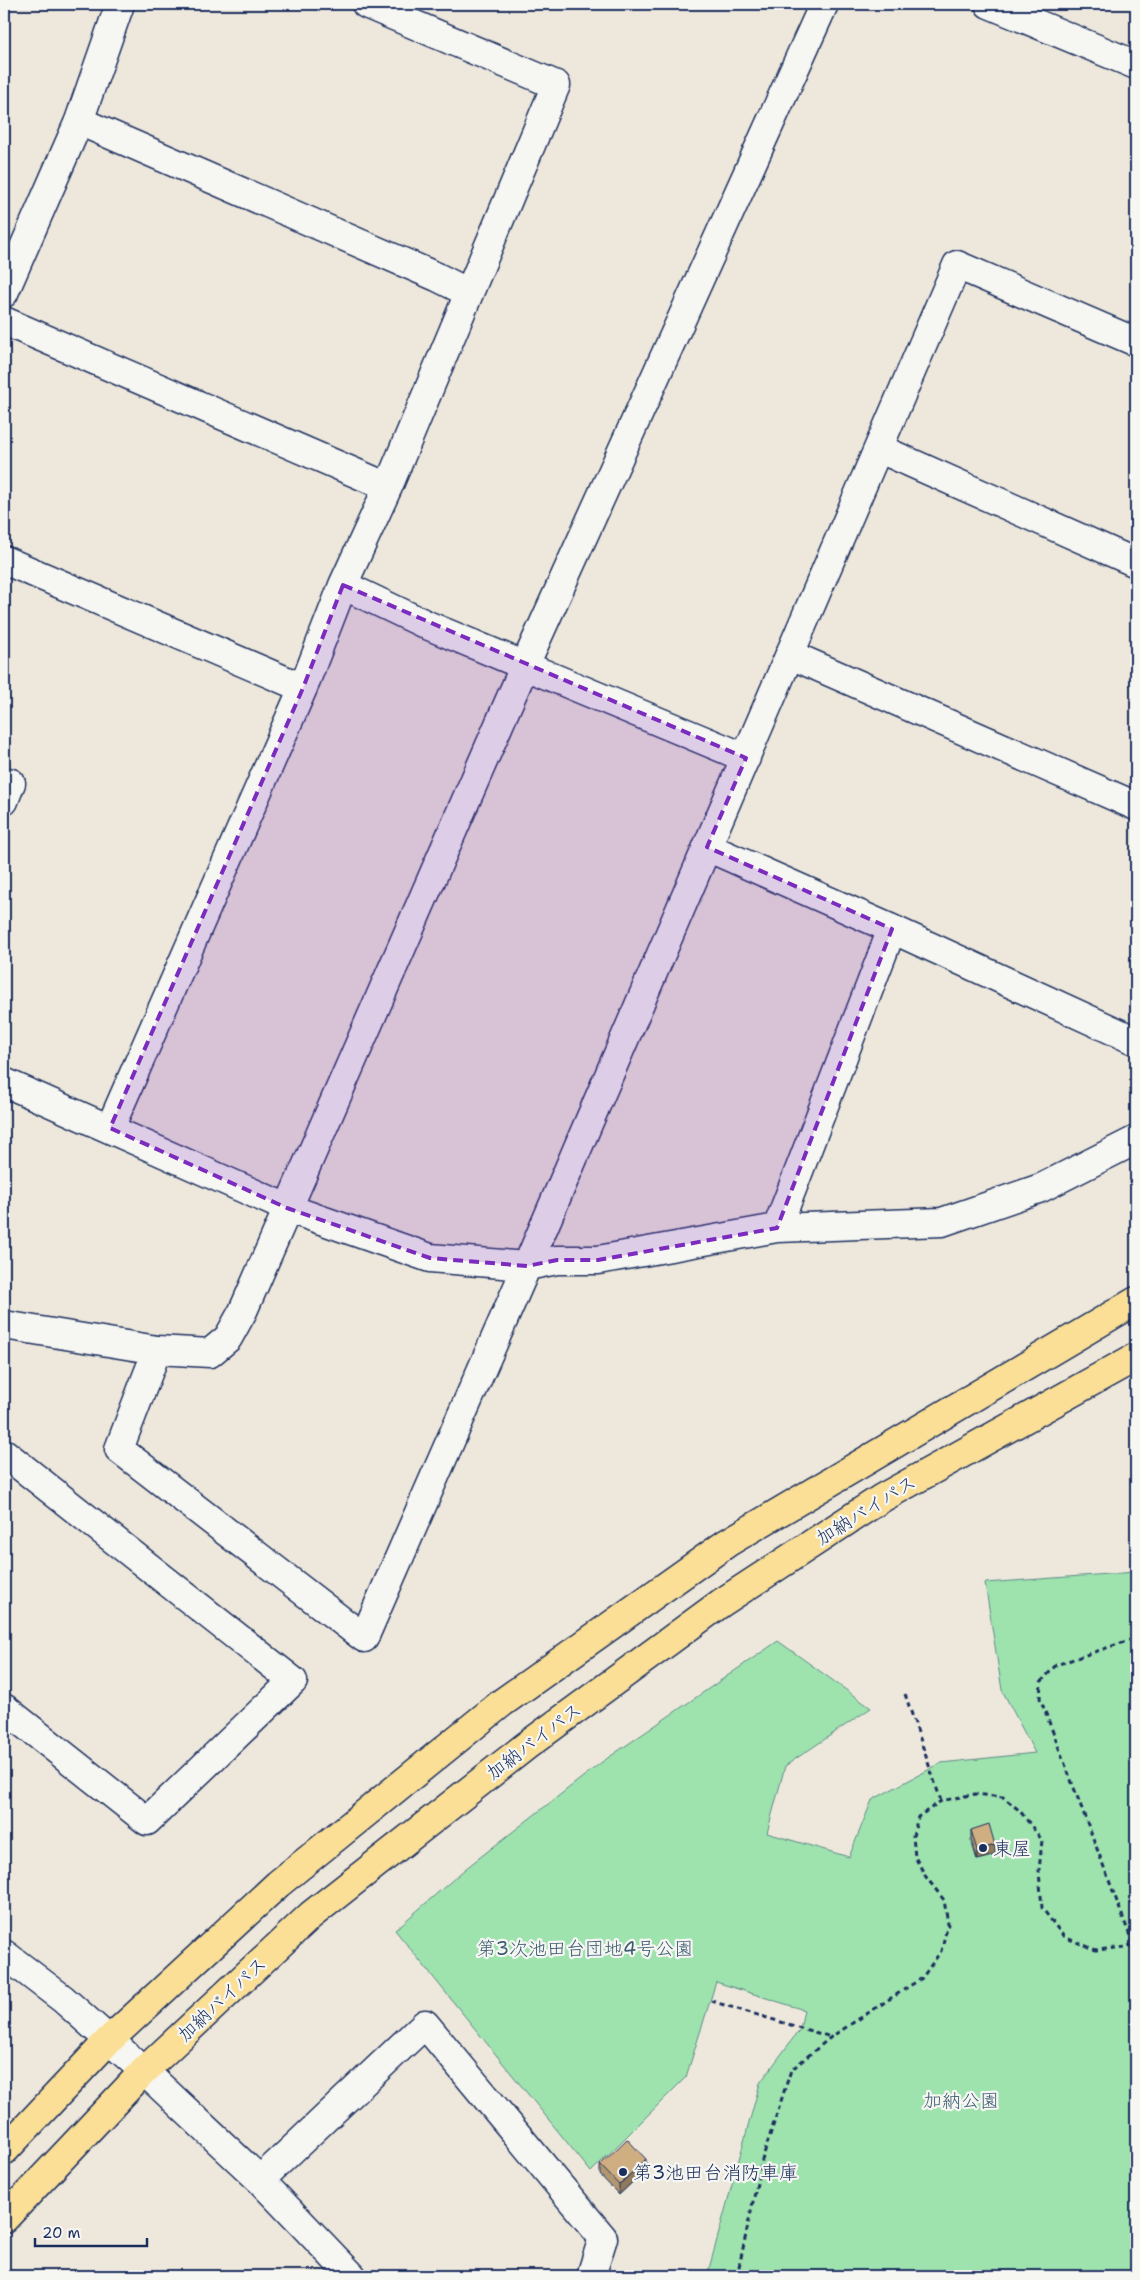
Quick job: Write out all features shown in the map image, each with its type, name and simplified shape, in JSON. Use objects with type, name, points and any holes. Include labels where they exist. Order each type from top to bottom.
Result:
[{"type":"highway","points":[[4,2151],[108,2041],[278,1884],[503,1702],[727,1543],[1136,1301]]},
{"type":"highway","name":"加納バイパス","points":[[4,2219],[144,2071],[311,1915],[526,1746],[721,1603],[882,1498],[1136,1357]]},
{"type":"street","points":[[4,293],[79,121],[120,4]]},
{"type":"street","points":[[110,1128],[303,688],[343,585],[388,487],[556,85],[366,4]]},
{"type":"street","points":[[4,1324],[157,1350],[210,1353],[228,1338],[243,1311],[525,665],[824,4]]},
{"type":"street","points":[[989,4],[1136,65]]},
{"type":"street","points":[[79,121],[437,276],[469,293]]},
{"type":"street","points":[[157,1350],[119,1449],[364,1638],[527,1266],[958,265],[1136,342]]},
{"type":"street","points":[[4,321],[388,487]]},
{"type":"street","points":[[880,449],[1136,563]]},
{"type":"street","points":[[4,560],[303,688]]},
{"type":"street","points":[[343,585],[428,625],[746,758]]},
{"type":"street","points":[[791,655],[1136,806]]},
{"type":"street","points":[[4,780],[11,784],[4,801]]},
{"type":"street","points":[[707,847],[892,929],[1136,1041]]},
{"type":"street","points":[[777,1228],[892,929]]},
{"type":"street","points":[[4,1082],[287,1208],[430,1258],[527,1266],[558,1260],[598,1260],[777,1228],[942,1222],[1040,1188],[1136,1140]]},
{"type":"street","points":[[4,1453],[293,1681],[147,1821],[4,1708]]},
{"type":"street","points":[[4,1954],[63,1999],[144,2071],[260,2180],[352,2276]]},
{"type":"street","points":[[260,2180],[425,2024],[602,2238],[591,2276]]},
{"type":"path","points":[[736,2276],[762,2160],[791,2070],[831,2037],[922,1978],[941,1951],[948,1924],[944,1900],[926,1877],[915,1857],[913,1836],[918,1817],[941,1801],[976,1794],[1003,1797],[1020,1811],[1042,1840],[1039,1871],[1042,1908],[1064,1936],[1096,1950],[1126,1947],[1135,1943],[1040,1698],[1041,1682],[1056,1665],[1136,1638]]},
{"type":"path","points":[[904,1694],[941,1801]]},
{"type":"path","points":[[711,2001],[831,2037]]},
{"type":"highlighted area","points":[[343,585],[746,758],[707,847],[892,929],[777,1228],[598,1260],[557,1260],[527,1266],[430,1258],[287,1208],[110,1128],[303,688]]},
{"type":"green space","name":"加納公園","points":[[1136,1572],[1136,2276],[707,2276],[760,2083],[800,2029],[804,2010],[716,1982],[686,2077],[591,2172],[395,1930],[465,1869],[602,1762],[778,1641],[871,1708],[785,1766],[767,1833],[849,1857],[872,1800],[941,1763],[1035,1753],[1002,1690],[985,1583]]},
{"type":"building","points":[[989,1824],[995,1845],[977,1850],[971,1830]]},
{"type":"building","name":"第3池田台消防車庫","points":[[627,2139],[646,2159],[619,2185],[600,2165]]},
{"type":"place","name":"東屋","points":[[983,1848]]},
{"type":"place","name":"第3池田台消防車庫","points":[[623,2172]]},
{"type":"park label","name":"第3次池田台団地4号公園","points":[[585,1948]]}]
